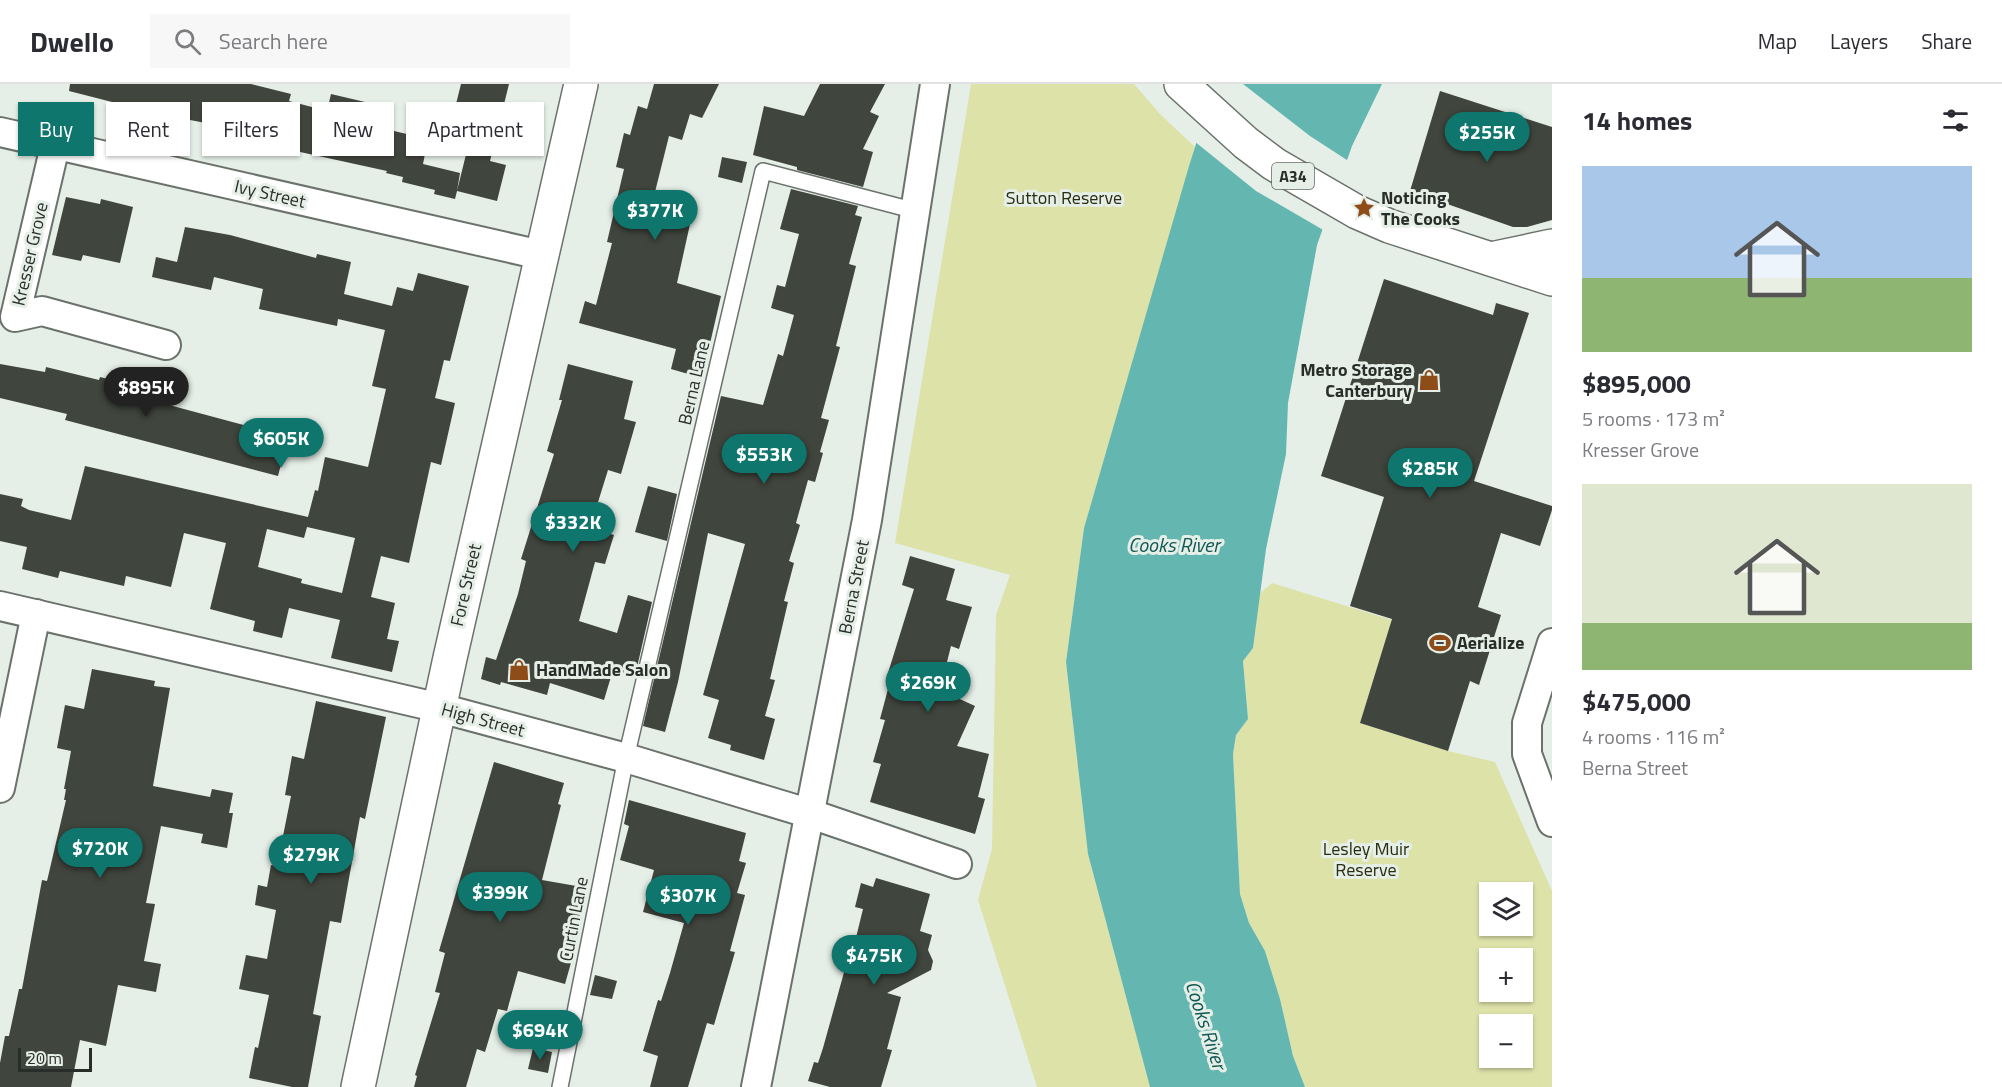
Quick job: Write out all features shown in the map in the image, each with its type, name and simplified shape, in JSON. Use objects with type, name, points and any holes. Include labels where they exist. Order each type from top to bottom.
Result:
[{"type":"main road","name":"Fore Street","points":[[358,1087],[440,708],[581,84]]},
{"type":"main road","name":"A34","points":[[1181,84],[1207,110],[1274,164],[1357,212],[1389,226],[1552,279]]},
{"type":"main road","points":[[1489,259],[1552,246]]},
{"type":"street","name":"Berna Street","points":[[756,1087],[867,520],[935,84]]},
{"type":"street","name":"Ivy Street","points":[[0,132],[18,137]]},
{"type":"street","name":"Ivy Street","points":[[94,155],[541,255]]},
{"type":"street","name":"Kresser Grove","points":[[53,156],[15,317],[42,311],[166,345]]},
{"type":"street","name":"High Street","points":[[0,606],[440,708],[626,758],[811,814],[957,864]]},
{"type":"street","points":[[0,788],[36,614]]},
{"type":"street","points":[[1552,643],[1527,723],[1527,754],[1552,822]]},
{"type":"lane","name":"Berna Lane","points":[[626,758],[763,171],[916,211]]},
{"type":"lane","name":"Curtin Lane","points":[[560,1087],[626,758]]},
{"type":"green space","name":"Sutton Reserve","points":[[971,84],[1134,84],[1160,114],[1195,147],[1084,528],[1066,662],[1088,854],[1150,1087],[1037,1087],[978,900],[992,849],[996,615],[1010,575],[895,543]]},
{"type":"green space","name":"Lesley Muir Reserve","points":[[1272,583],[1392,620],[1360,723],[1448,751],[1495,762],[1552,891],[1552,1087],[1305,1087],[1293,1056],[1280,999],[1265,951],[1249,923],[1240,894],[1233,754],[1236,735],[1248,719],[1243,661],[1253,648],[1259,594]]},
{"type":"water","name":"Cooks River","points":[[1215,84],[1382,84],[1352,146],[1317,245],[1288,403],[1286,454],[1266,549],[1253,648],[1243,661],[1248,719],[1236,735],[1233,754],[1240,894],[1249,923],[1265,951],[1280,999],[1293,1056],[1305,1087],[1150,1087],[1088,854],[1066,662],[1084,528]]},
{"type":"pier","points":[[1212,84],[1243,84],[1310,136],[1350,162],[1325,231],[1256,191],[1194,141]]},
{"type":"building","points":[[70,84],[251,84],[291,94],[289,101],[293,102],[202,102],[202,122],[190,120],[190,102],[112,102],[69,91]]},
{"type":"building","points":[[461,84],[509,84],[505,102],[456,102]]},
{"type":"building","points":[[654,84],[719,84],[702,118],[690,114],[682,140],[669,136],[654,196],[694,206],[677,283],[721,296],[702,378],[671,369],[676,349],[579,323],[585,301],[596,305],[612,243],[607,242],[624,169],[616,167],[624,133],[630,135],[638,106],[647,109]]},
{"type":"building","points":[[820,84],[885,84],[870,112],[879,116],[863,149],[873,152],[863,187],[797,170],[797,167],[753,155],[764,106],[804,116]]},
{"type":"building","points":[[1440,91],[1552,127],[1552,220],[1527,227],[1513,227],[1410,191]]},
{"type":"building","points":[[331,94],[365,102],[329,102]]},
{"type":"building","points":[[300,104],[312,107],[312,155],[300,152]]},
{"type":"building","points":[[394,131],[406,134],[406,156],[425,156],[423,164],[460,173],[455,199],[434,194],[435,190],[402,182],[403,177],[386,173],[387,171],[318,156],[394,156]]},
{"type":"building","points":[[466,156],[491,156],[490,161],[506,165],[497,201],[457,191]]},
{"type":"building","points":[[722,157],[747,162],[742,183],[718,177]]},
{"type":"building","points":[[791,189],[858,206],[855,215],[862,217],[849,264],[856,266],[836,346],[840,347],[821,418],[829,420],[820,452],[823,453],[815,482],[808,480],[796,523],[800,525],[789,561],[794,563],[784,601],[788,602],[770,679],[775,680],[765,716],[775,719],[764,760],[730,750],[731,745],[708,738],[719,700],[703,695],[745,544],[708,533],[678,682],[665,732],[643,726],[721,396],[763,405],[778,354],[783,356],[794,315],[771,308],[777,285],[785,287],[799,234],[780,229]]},
{"type":"building","points":[[66,197],[100,204],[101,199],[133,207],[120,263],[83,255],[81,261],[52,255]]},
{"type":"building","points":[[185,227],[230,235],[316,258],[317,254],[351,262],[344,294],[392,306],[397,287],[413,291],[418,273],[469,286],[450,361],[444,360],[435,398],[455,403],[441,465],[431,462],[409,563],[381,556],[371,597],[395,603],[387,639],[399,641],[392,672],[331,658],[340,620],[289,608],[282,638],[253,631],[255,621],[210,609],[226,543],[184,533],[171,587],[126,576],[124,586],[60,571],[58,578],[22,569],[27,547],[0,541],[0,494],[23,499],[21,506],[29,510],[71,520],[85,466],[308,517],[315,490],[318,491],[325,457],[368,467],[386,389],[372,386],[385,330],[338,319],[337,326],[259,309],[263,289],[214,277],[211,290],[152,277],[156,257],[177,262]],"holes":[[[307,527],[355,538],[342,593],[301,583],[302,579],[258,567],[267,529],[304,538]]]},
{"type":"building","points":[[1384,279],[1493,315],[1496,303],[1529,313],[1474,481],[1552,506],[1552,510],[1540,546],[1501,533],[1478,607],[1501,615],[1479,685],[1470,681],[1448,751],[1360,723],[1392,619],[1350,606],[1384,497],[1321,476]]},
{"type":"building","points":[[0,364],[45,372],[46,367],[99,380],[100,377],[120,382],[117,391],[251,427],[253,420],[290,429],[278,476],[65,420],[67,414],[0,398]]},
{"type":"building","points":[[568,364],[633,381],[624,419],[636,422],[621,474],[608,470],[590,528],[614,535],[605,564],[595,562],[579,621],[617,633],[628,595],[652,602],[635,676],[613,670],[604,700],[550,683],[547,695],[481,679],[486,657],[496,660],[518,594],[526,561],[521,559],[554,454],[547,451],[562,400],[559,400]]},
{"type":"building","points":[[648,486],[677,494],[667,541],[635,532]]},
{"type":"building","points":[[910,556],[955,569],[946,600],[972,607],[959,649],[951,646],[940,690],[975,706],[957,746],[989,754],[978,797],[985,799],[975,834],[870,802],[881,764],[873,762],[885,720],[880,719],[892,674],[888,673],[914,589],[902,585]]},
{"type":"building","points":[[92,669],[155,681],[154,686],[170,688],[153,786],[210,797],[212,789],[233,793],[229,813],[233,813],[227,848],[201,843],[203,834],[161,826],[146,903],[155,904],[144,961],[161,964],[156,992],[118,985],[106,1046],[80,1040],[71,1087],[0,1087],[0,1063],[5,1036],[9,1036],[19,989],[22,989],[42,880],[47,881],[66,800],[64,800],[66,789],[64,789],[71,751],[57,748],[65,705],[84,709]]},
{"type":"building","points":[[316,701],[386,717],[365,819],[360,817],[341,923],[330,921],[313,1014],[321,1016],[308,1087],[292,1087],[249,1078],[269,995],[239,989],[246,955],[267,959],[276,910],[255,905],[258,885],[267,887],[271,865],[277,866],[291,796],[285,795],[292,756],[304,759]]},
{"type":"building","points":[[494,762],[564,783],[558,804],[561,805],[542,880],[582,887],[577,911],[580,912],[576,945],[565,984],[518,971],[507,1011],[498,1009],[485,1052],[477,1049],[466,1087],[414,1087],[417,1076],[415,1075],[440,993],[435,992],[445,953],[439,951]]},
{"type":"building","points":[[629,800],[746,833],[739,861],[746,863],[737,893],[745,895],[730,951],[735,952],[714,1025],[707,1023],[688,1087],[650,1087],[658,1056],[643,1051],[658,1000],[661,1001],[670,973],[684,923],[643,912],[654,870],[620,860],[629,826],[624,824]]},
{"type":"building","points":[[876,878],[930,894],[920,931],[932,935],[928,950],[933,961],[931,970],[887,993],[901,997],[887,1049],[892,1050],[881,1087],[830,1087],[808,1081],[814,1062],[818,1063],[848,958],[851,958],[863,909],[855,907],[861,883],[873,887]]},
{"type":"building","points":[[595,975],[617,981],[612,999],[590,995]]},
{"type":"building","points":[[533,1048],[552,1052],[548,1073],[528,1069]]},
{"type":"place","name":"Noticing The Cooks","points":[[1364,208]]},
{"type":"place","name":"Metro Storage Canterbury","points":[[1429,380]]},
{"type":"place","name":"Aerialize","points":[[1440,643]]},
{"type":"place","name":"HandMade Salon","points":[[519,670]]}]
